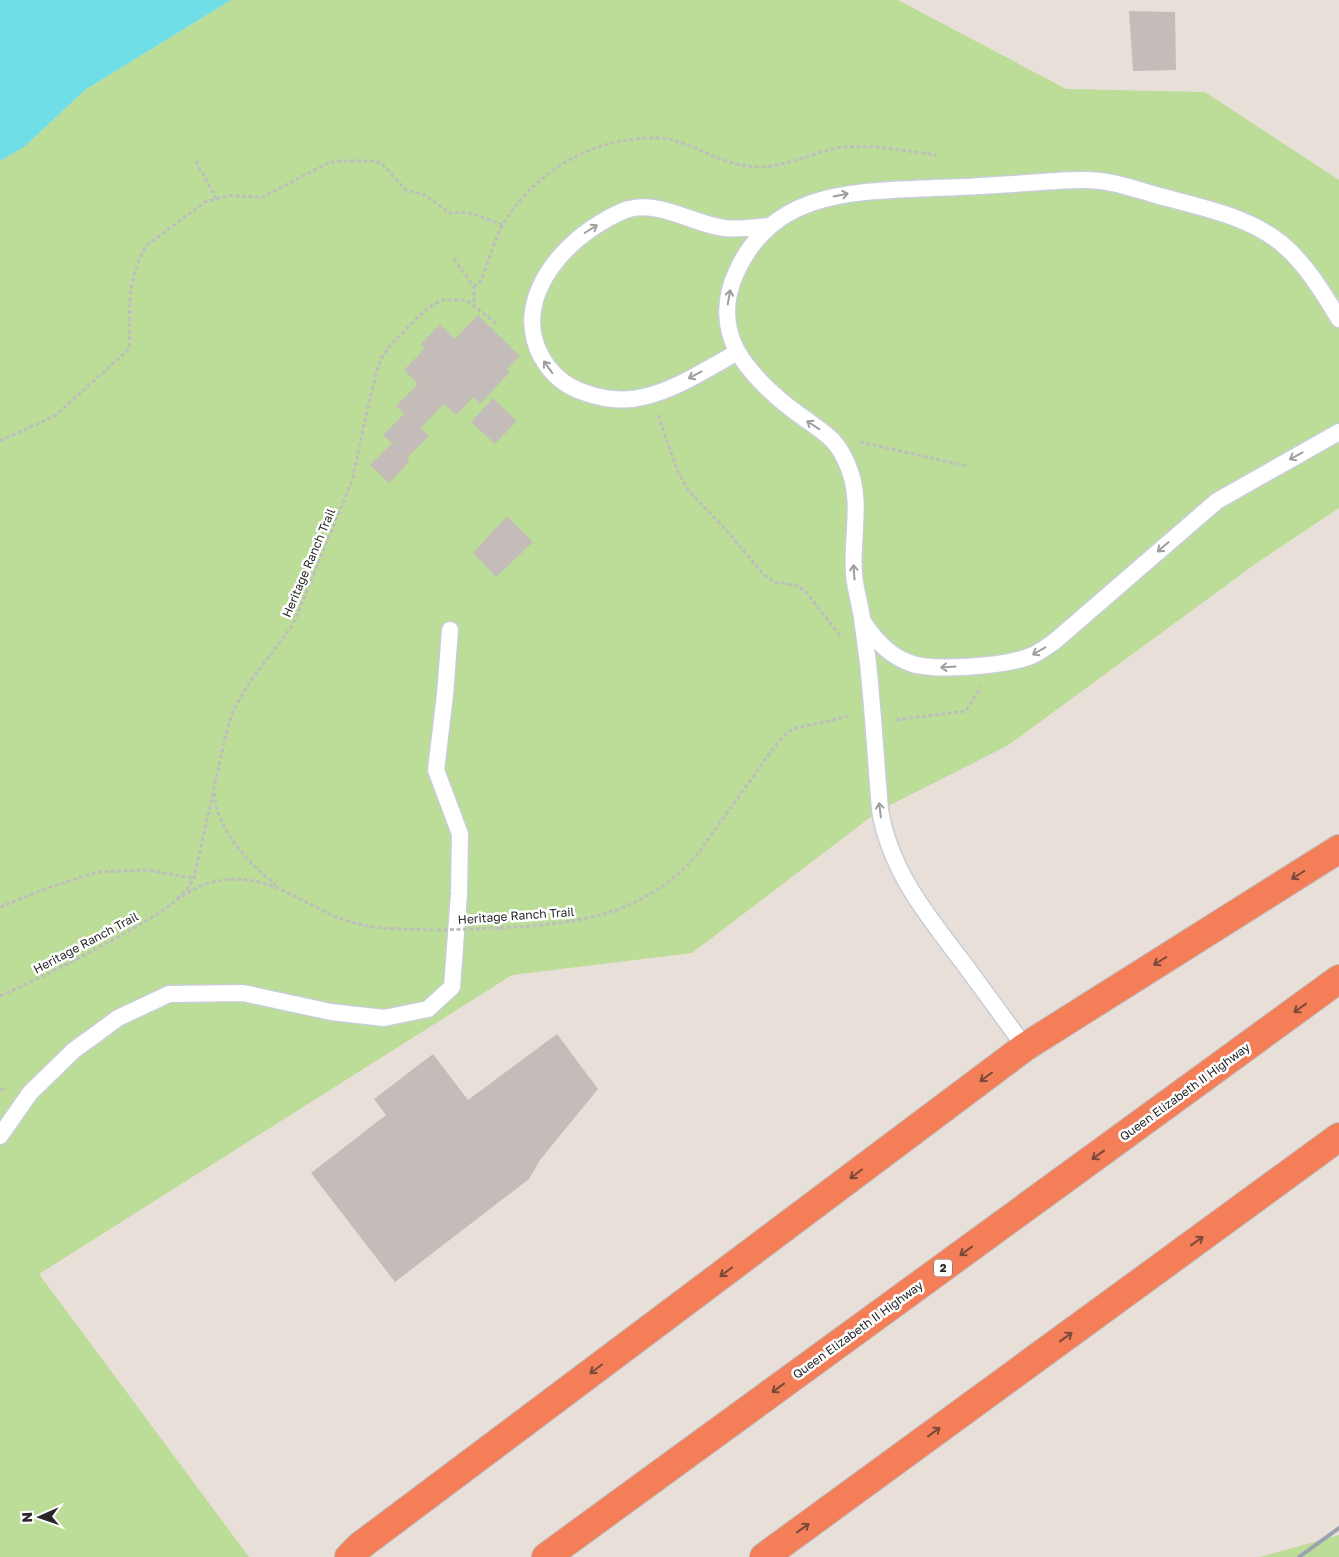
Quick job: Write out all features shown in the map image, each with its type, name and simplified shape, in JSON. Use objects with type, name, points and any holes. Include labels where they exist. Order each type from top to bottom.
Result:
[{"type":"highway","points":[[349,1557],[360,1546],[1025,1047],[1339,848]]},
{"type":"highway","name":"Queen Elizabeth II Highway","points":[[546,1557],[1339,979]]},
{"type":"highway","points":[[764,1557],[1339,1137]]},
{"type":"lane","points":[[1025,1047],[916,899],[893,857],[883,831],[868,669],[854,574],[856,496],[853,481],[842,451],[828,435],[780,399],[752,372],[738,352],[727,324],[728,295],[736,273],[751,244],[770,226],[793,210],[827,198],[884,190],[1098,180],[1230,215],[1259,229],[1280,242],[1309,271],[1339,319]]},
{"type":"lane","points":[[738,352],[673,387],[651,395],[625,400],[590,395],[574,389],[563,382],[552,373],[544,362],[534,337],[532,324],[534,307],[541,284],[556,260],[575,240],[588,230],[617,214],[635,208],[663,210],[724,228],[770,226]]},
{"type":"lane","points":[[862,620],[878,642],[888,651],[909,663],[922,667],[936,668],[996,664],[1027,658],[1049,645],[1217,501],[1339,432]]},
{"type":"lane","points":[[0,1136],[30,1094],[73,1051],[118,1018],[169,994],[243,993],[331,1012],[384,1018],[428,1009],[452,987],[459,894],[460,834],[436,770],[450,630]]},
{"type":"path","points":[[474,287],[480,282],[503,225],[526,194],[554,169],[586,151],[607,144],[656,138],[668,140],[732,164],[760,167],[786,164],[827,150],[851,146],[888,148],[936,155]]},
{"type":"path","points":[[196,161],[217,200]]},
{"type":"path","points":[[0,441],[56,415],[129,349],[132,281],[142,254],[147,245],[205,202],[229,196],[264,197],[328,163],[373,161],[381,163],[406,190],[425,196],[450,213],[473,214],[503,225]]},
{"type":"path","points":[[454,259],[474,287],[474,306]]},
{"type":"path","name":"Heritage Ranch Trail","points":[[0,996],[58,970],[154,916],[188,888],[194,878],[232,713],[248,685],[294,622],[352,481],[369,402],[382,357],[418,317],[436,302],[443,300],[469,302],[498,325]]},
{"type":"path","points":[[651,395],[678,472],[688,490],[768,578],[798,586],[806,592],[868,669]]},
{"type":"path","points":[[828,435],[967,466]]},
{"type":"path","name":"Heritage Ranch Trail","points":[[177,899],[198,888],[218,881],[247,880],[278,888],[322,911],[361,925],[438,930],[548,925],[614,911],[657,891],[683,870],[697,855],[778,742],[792,729],[807,724],[856,715],[873,723],[966,711],[996,664]]},
{"type":"path","points":[[214,789],[217,812],[229,834],[250,861],[278,888]]},
{"type":"path","points":[[0,907],[97,872],[146,870],[194,878]]},
{"type":"green space","points":[[231,0],[898,0],[1066,89],[1205,92],[1339,180],[1339,508],[1258,562],[1007,746],[880,810],[692,953],[512,975],[39,1274],[249,1557],[0,1557],[0,161],[24,147],[85,90]]},
{"type":"green space","points":[[1339,1535],[1339,1557],[1260,1557]]},
{"type":"water","points":[[0,0],[231,0],[85,90],[24,147],[0,161]]},
{"type":"building","points":[[1129,11],[1175,12],[1176,70],[1133,71]]},
{"type":"building","points":[[478,315],[520,356],[507,369],[510,372],[480,404],[473,397],[456,415],[444,404],[421,428],[429,436],[407,458],[410,461],[389,483],[370,465],[392,443],[383,435],[404,414],[396,406],[418,384],[404,370],[425,348],[421,344],[440,324],[455,339]]},
{"type":"building","points":[[493,398],[517,421],[495,444],[471,422]]},
{"type":"building","points":[[507,516],[533,542],[496,577],[473,553]]},
{"type":"building","points":[[557,1034],[598,1089],[540,1160],[529,1179],[395,1282],[311,1173],[386,1115],[374,1099],[433,1054],[468,1100]]},
{"type":"railway","points":[[1299,1557],[1339,1528]]}]
